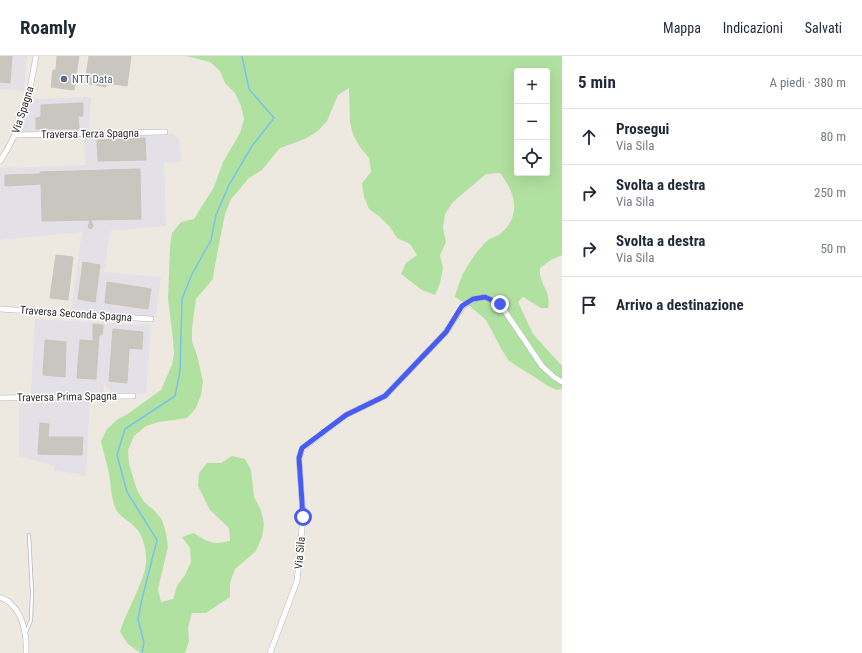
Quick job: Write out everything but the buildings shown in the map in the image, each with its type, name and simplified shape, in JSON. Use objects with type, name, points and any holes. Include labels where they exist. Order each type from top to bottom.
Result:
[{"type":"street","name":"Via Spagna","points":[[0,161],[15,135],[29,95],[36,56]]},
{"type":"street","name":"Traversa Terza Spagna","points":[[15,135],[166,132]]},
{"type":"street","name":"Via Sila","points":[[270,653],[297,581],[303,517],[299,458],[302,448],[346,415],[385,396],[446,332],[462,306],[473,299],[485,297],[500,304],[542,366],[554,378],[562,382]]},
{"type":"street","name":"Traversa Seconda Spagna","points":[[0,309],[152,319]]},
{"type":"street","name":"Traversa Prima Spagna","points":[[0,398],[133,396]]},
{"type":"street","points":[[0,598],[11,604],[17,612],[26,632],[26,653]]},
{"type":"lane","points":[[26,632],[31,620],[32,592],[28,535]]},
{"type":"shaded area","points":[[0,56],[28,56],[24,91],[0,89]]},
{"type":"shaded area","points":[[91,97],[89,131],[19,133],[31,99]]},
{"type":"shaded area","points":[[173,134],[179,138],[181,162],[164,163],[166,226],[110,231],[104,272],[161,277],[156,317],[71,311],[82,232],[0,240],[0,168],[85,165],[84,138]]},
{"type":"shaded area","points":[[35,319],[151,325],[146,394],[110,394],[110,389],[104,383],[103,395],[31,394]]},
{"type":"shaded area","points":[[90,400],[86,476],[75,473],[54,471],[54,466],[19,456],[19,404]]},
{"type":"green space","points":[[186,56],[562,56],[562,255],[551,260],[540,268],[541,279],[547,292],[549,302],[548,308],[541,308],[523,297],[518,302],[533,334],[562,366],[562,389],[557,390],[550,387],[509,361],[486,320],[471,307],[455,297],[463,274],[477,252],[489,240],[501,233],[512,219],[514,203],[505,180],[500,173],[486,174],[453,202],[445,214],[443,228],[446,242],[440,255],[443,268],[440,283],[435,295],[422,290],[401,274],[406,263],[417,255],[410,244],[397,238],[390,227],[369,209],[364,197],[362,183],[371,172],[369,158],[353,135],[350,122],[349,88],[338,95],[327,121],[318,131],[305,139],[280,148],[262,170],[249,178],[231,199],[225,214],[213,279],[196,299],[192,328],[192,342],[197,355],[203,382],[201,395],[196,408],[187,418],[159,422],[146,426],[134,436],[128,450],[129,464],[137,490],[144,502],[154,510],[162,520],[166,533],[168,547],[158,589],[161,602],[173,599],[177,586],[185,575],[191,562],[190,548],[182,537],[194,533],[215,543],[230,541],[229,528],[210,510],[198,486],[199,473],[207,463],[221,463],[232,456],[245,459],[251,470],[254,497],[261,510],[264,524],[262,537],[256,551],[235,569],[230,583],[230,597],[206,613],[192,613],[188,627],[189,641],[185,653],[140,653],[127,643],[120,632],[145,571],[145,548],[140,533],[137,529],[116,510],[101,441],[107,429],[117,420],[161,390],[172,365],[174,353],[168,299],[170,246],[172,233],[181,222],[194,219],[214,187],[223,162],[240,133],[244,119],[241,106],[235,93],[225,83],[220,71],[210,62]]},
{"type":"waterway","points":[[142,653],[144,643],[138,619],[157,540],[127,492],[117,455],[125,429],[175,396],[180,371],[182,299],[192,274],[211,240],[216,215],[229,185],[252,146],[274,118],[249,89],[242,56]]},
{"type":"place","name":"NTT Data","points":[[64,79]]},
{"type":"route","points":[[303,517],[299,458],[302,448],[346,415],[385,396],[446,332],[462,306],[473,299],[485,297],[500,304]]}]
